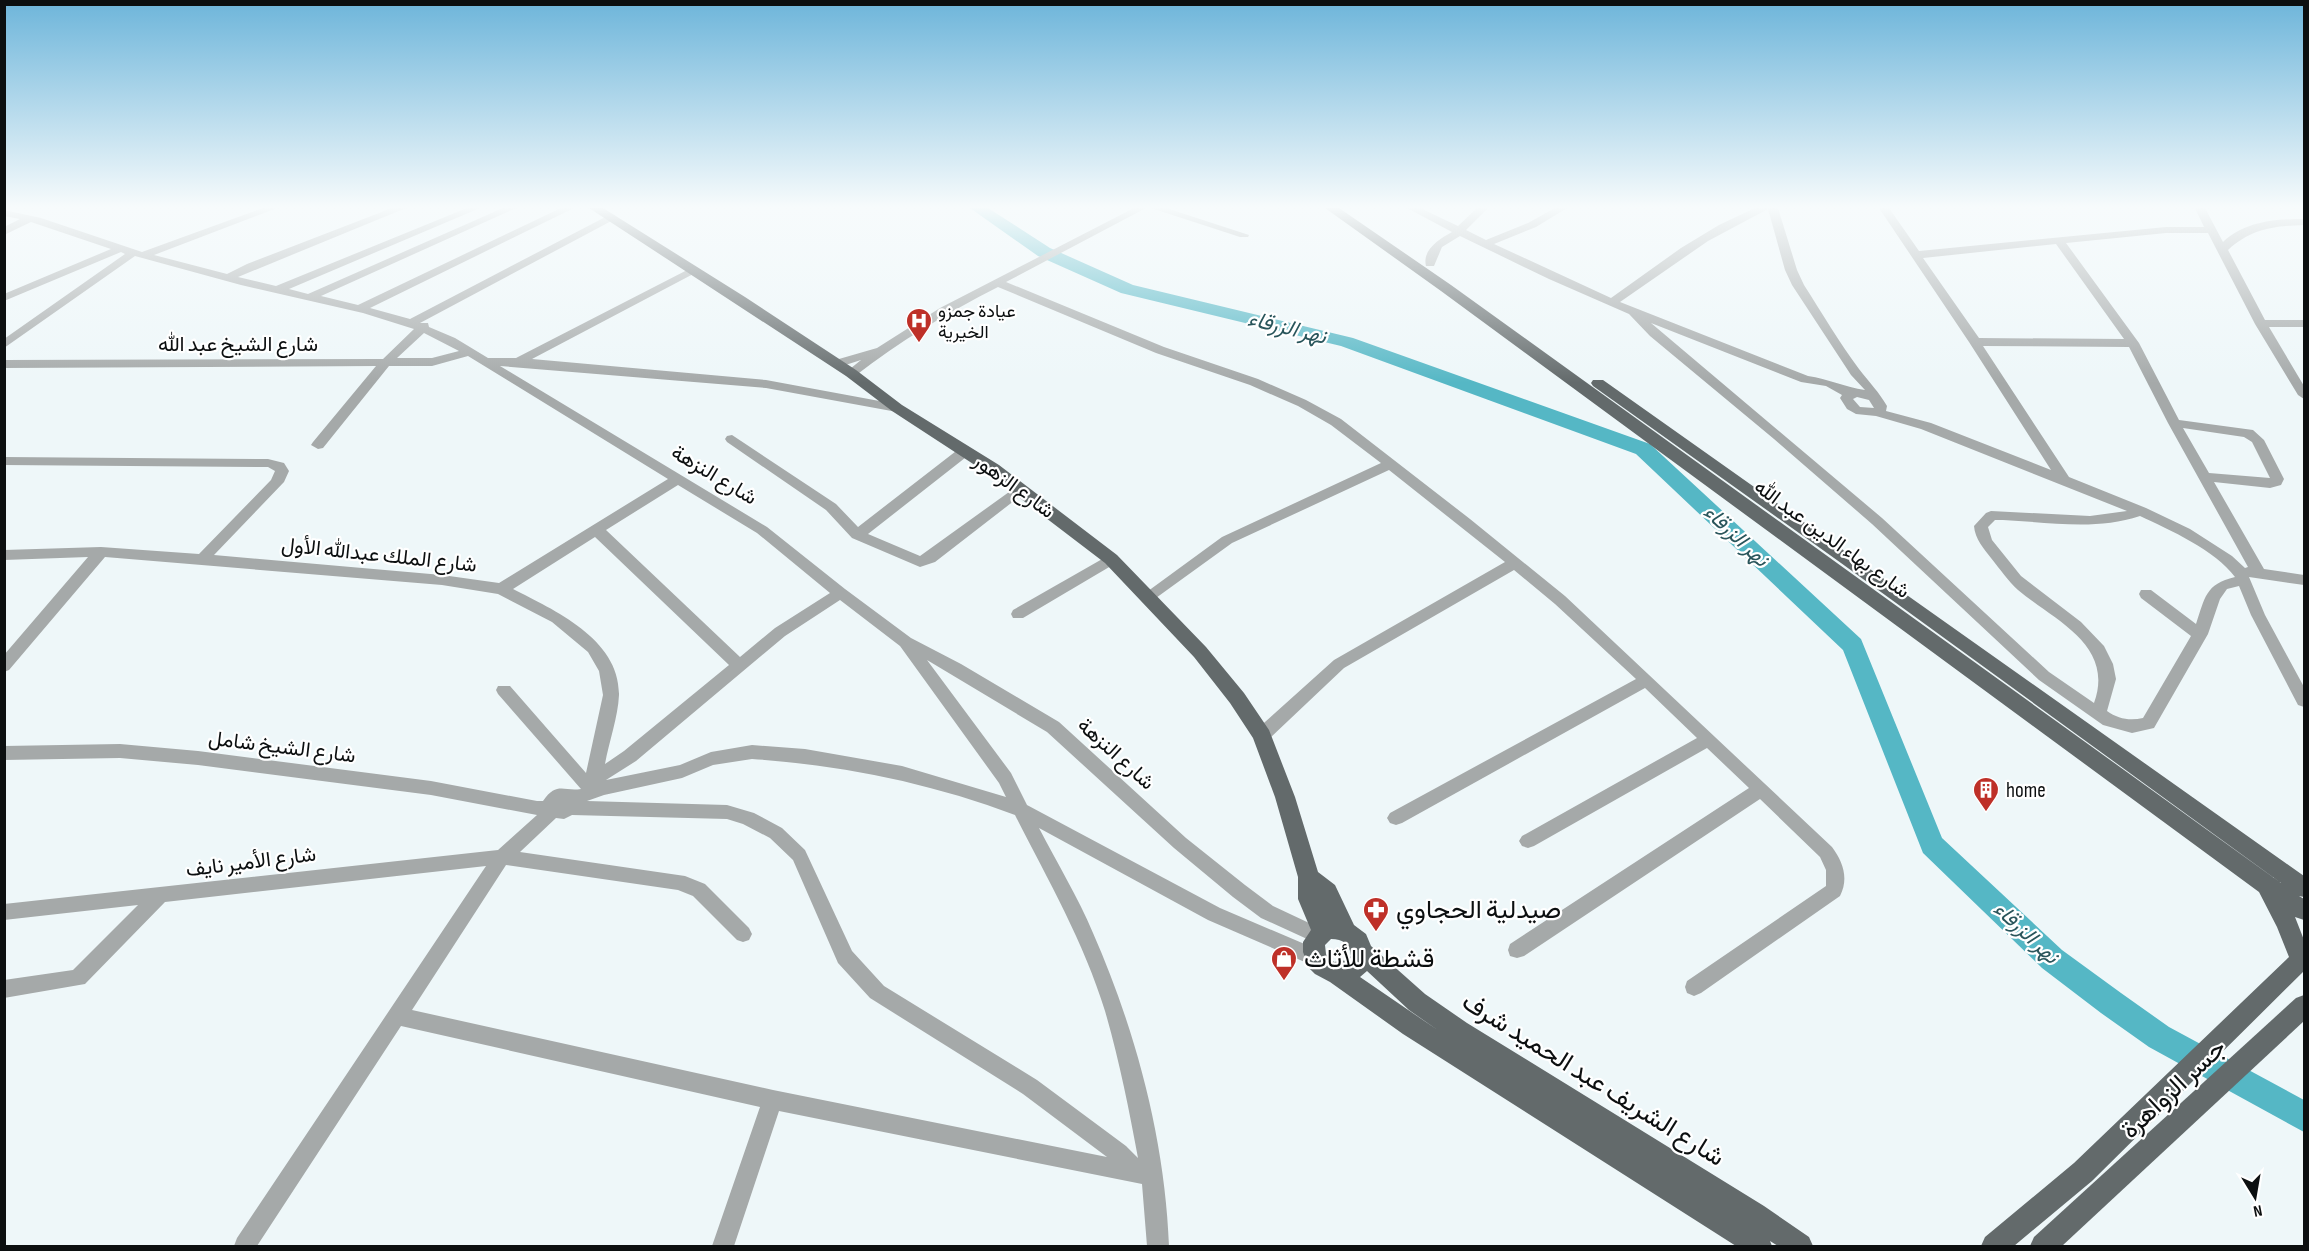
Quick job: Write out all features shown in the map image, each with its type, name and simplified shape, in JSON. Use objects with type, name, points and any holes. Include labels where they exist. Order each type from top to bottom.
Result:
[{"type":"main road","name":"شارع الزهور","points":[[687,266],[1022,490],[1111,559],[1200,652],[1237,698],[1262,735],[1285,797],[1309,877],[1309,899],[1318,942]]},
{"type":"main road","name":"شارع بهاء الدين عبد الله","points":[[1422,266],[1847,559],[2304,888]]},
{"type":"main road","name":"شارع بهاء الدين عبد الله","points":[[1432,266],[1452,286],[2304,911]]},
{"type":"main road","name":"شارع الزهور","points":[[1309,877],[1327,892],[1345,930]]},
{"type":"main road","points":[[2266,885],[2288,922],[2303,958]]},
{"type":"main road","points":[[1338,974],[1353,970],[1362,960],[1363,953],[1358,940],[1345,930],[1330,929],[1318,942],[1323,969],[1338,974],[1411,1026],[1759,1246]]},
{"type":"main road","name":"شارع الشريف عبد الحميد شرف","points":[[1363,953],[1417,1002],[1459,1031],[1755,1215],[1800,1246]]},
{"type":"main road","name":"جسر الزواهرة","points":[[1994,1246],[2084,1172],[2303,958]]},
{"type":"main road","name":"جسر الزواهرة","points":[[2043,1246],[2281,1030],[2304,1006]]},
{"type":"street","points":[[4,298],[92,266]]},
{"type":"street","points":[[4,345],[112,266]]},
{"type":"street","name":"شارع النزهة","points":[[185,266],[418,324],[488,362],[762,530],[840,593],[906,642],[956,668],[1053,727],[1180,843],[1239,891],[1267,912],[1318,942]]},
{"type":"street","points":[[228,278],[249,266]]},
{"type":"street","points":[[277,290],[334,266]]},
{"type":"street","points":[[310,297],[379,266]]},
{"type":"street","points":[[360,308],[447,266]]},
{"type":"street","points":[[318,445],[418,324],[523,266]]},
{"type":"street","points":[[851,374],[884,348],[1027,266]]},
{"type":"street","points":[[1533,266],[1633,312],[1805,379],[1818,389],[1876,403],[1926,426],[2141,511],[2185,532],[2227,560],[2241,576],[2258,615],[2304,701]]},
{"type":"street","points":[[1612,303],[1664,266]]},
{"type":"street","points":[[1791,266],[1794,278],[1855,372],[1867,382],[1876,403]]},
{"type":"street","points":[[1925,266],[2065,482]]},
{"type":"street","points":[[2077,266],[2133,343],[2174,423],[2259,573]]},
{"type":"street","points":[[2231,266],[2261,324],[2304,394]]},
{"type":"street","points":[[519,362],[693,270]]},
{"type":"street","points":[[1001,280],[1093,323],[1160,350],[1254,382],[1302,403],[1336,422],[1560,600],[1647,680],[1834,862],[1836,881],[1834,890],[1694,987]]},
{"type":"street","points":[[1633,312],[1654,333],[1779,436],[1877,521],[2044,676],[2098,715],[2115,723],[2132,727],[2148,723],[2200,634],[2217,591],[2222,585],[2241,576],[2259,573],[2304,580]]},
{"type":"street","points":[[2261,324],[2304,322]]},
{"type":"street","points":[[1975,342],[2133,343]]},
{"type":"street","points":[[836,364],[884,348]]},
{"type":"street","name":"شارع الشيخ عبد الله","points":[[4,364],[386,363],[441,361],[471,352]]},
{"type":"street","points":[[488,362],[519,362],[766,384],[897,408]]},
{"type":"street","points":[[1855,372],[1851,396],[1855,410],[1876,403]]},
{"type":"street","points":[[2174,423],[2248,433],[2257,440],[2277,479],[2276,482],[2270,483],[2206,477]]},
{"type":"street","points":[[732,439],[831,507],[857,534],[917,562],[923,562],[1022,490]]},
{"type":"street","points":[[857,534],[965,451]]},
{"type":"street","points":[[4,461],[268,463],[279,466],[282,471],[277,482],[202,559]]},
{"type":"street","points":[[1149,598],[1227,540],[1391,464]]},
{"type":"street","points":[[501,589],[677,479]]},
{"type":"street","points":[[2098,715],[2108,679],[2102,655],[2091,640],[2076,627],[2020,584],[1990,546],[1981,531],[1981,526],[1991,516],[2093,521],[2129,516],[2141,511]]},
{"type":"street","points":[[597,530],[739,665]]},
{"type":"street","points":[[7,660],[101,552]]},
{"type":"street","name":"شارع الملك عبدالله الأول","points":[[4,555],[101,552],[442,580],[501,589],[557,618],[593,648],[607,670],[611,695],[590,783]]},
{"type":"street","points":[[1018,614],[1111,559]]},
{"type":"street","points":[[1262,735],[1340,663],[1515,564]]},
{"type":"street","points":[[245,1246],[502,857],[564,804],[630,756],[780,632],[840,593]]},
{"type":"street","points":[[2146,594],[2182,623],[2200,634]]},
{"type":"street","points":[[906,642],[999,770],[1048,867],[1067,898],[1114,1009],[1137,1095],[1145,1175],[1158,1246]]},
{"type":"street","points":[[2023,686],[2044,676]]},
{"type":"street","points":[[1396,818],[1647,680]]},
{"type":"street","points":[[504,690],[590,783]]},
{"type":"street","points":[[1528,841],[1708,739]]},
{"type":"street","name":"شارع الشيخ شامل","points":[[4,753],[120,751],[198,758],[431,788],[537,808],[564,804],[704,810],[727,812],[748,818],[776,833],[799,855],[845,957],[864,980],[896,1004],[1030,1087],[1145,1175]]},
{"type":"street","points":[[564,804],[603,788],[682,771],[711,759],[752,752],[805,756],[902,773],[1020,809],[1214,914],[1318,942]]},
{"type":"street","points":[[1517,950],[1760,790]]},
{"type":"street","name":"شارع الأمير نايف","points":[[4,912],[502,857],[679,882],[699,890],[743,934]]},
{"type":"street","points":[[4,989],[64,982],[78,978],[160,895]]},
{"type":"street","points":[[398,1016],[773,1100],[1145,1175]]},
{"type":"street","points":[[723,1246],[773,1100]]},
{"type":"waterway","name":"نهر الزرقاء","points":[[1076,266],[1127,289],[1347,342],[1643,449],[1853,645],[1932,845],[2052,959],[2111,1003],[2159,1037],[2280,1101],[2304,1117]]},
{"type":"place","name":"عيادة جمزو الخيرية","points":[[919,344]]},
{"type":"place","name":"home","points":[[1986,813]]},
{"type":"place","name":"صيدلية الحجاوي","points":[[1376,933]]},
{"type":"place","name":"قشطة للأثاث","points":[[1284,982]]}]
